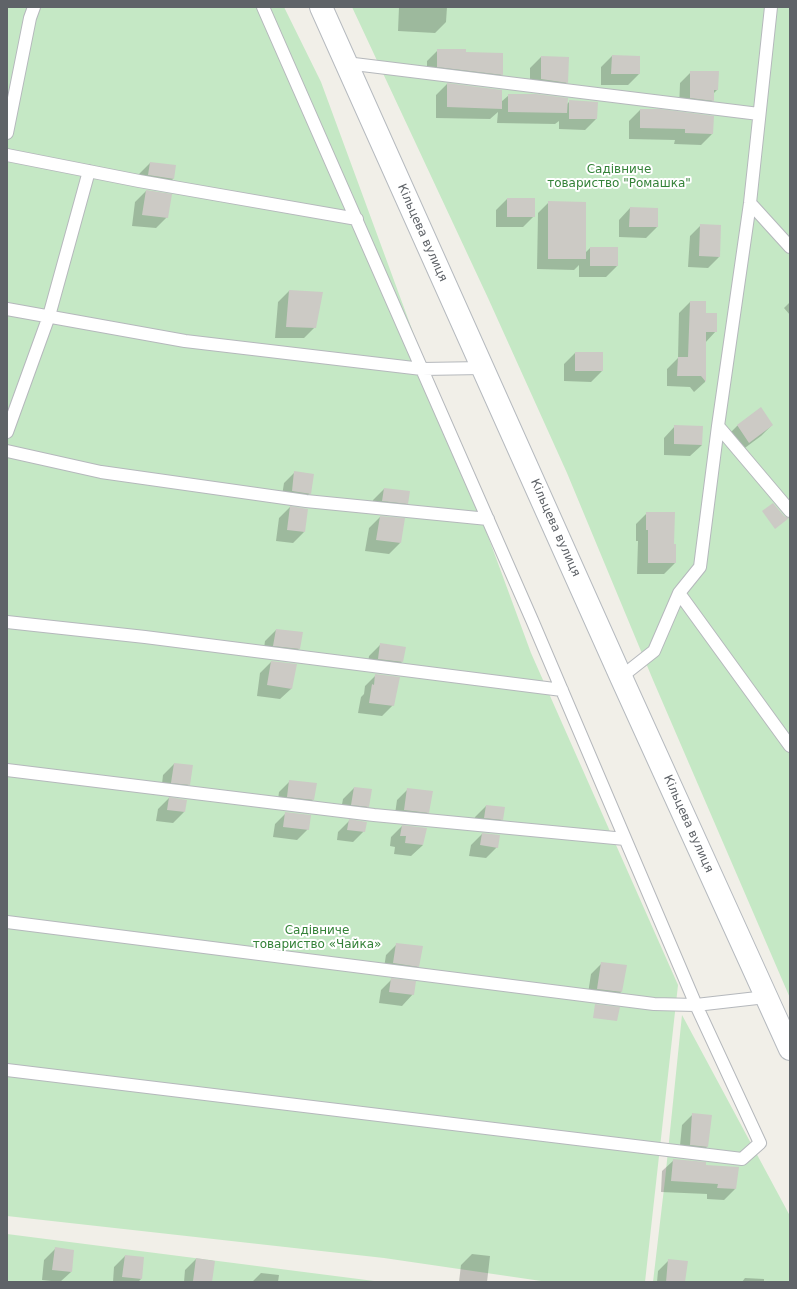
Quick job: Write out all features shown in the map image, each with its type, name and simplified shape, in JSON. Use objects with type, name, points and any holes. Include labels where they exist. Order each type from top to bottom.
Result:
[{"type":"main road","name":"Кільцева вулиця","points":[[321,7],[621,677],[790,1049]]},
{"type":"lane","points":[[7,133],[30,18],[34,7]]},
{"type":"lane","points":[[7,1070],[742,1159],[760,1143],[696,1005],[488,519],[263,7]]},
{"type":"lane","points":[[621,677],[654,650],[680,593],[700,567],[718,426],[750,203],[771,7]]},
{"type":"lane","points":[[346,63],[759,114]]},
{"type":"lane","points":[[7,155],[357,219]]},
{"type":"lane","points":[[7,432],[49,316],[89,171]]},
{"type":"lane","points":[[750,203],[790,247]]},
{"type":"lane","points":[[7,309],[185,341],[422,368],[483,368]]},
{"type":"lane","points":[[718,426],[790,511]]},
{"type":"lane","points":[[7,451],[101,472],[298,500],[488,519]]},
{"type":"lane","points":[[680,593],[790,746]]},
{"type":"lane","points":[[7,622],[146,637],[562,690]]},
{"type":"lane","points":[[7,770],[374,815],[625,839]]},
{"type":"lane","points":[[7,922],[654,1004],[696,1005],[766,997]]},
{"type":"green space","name":"Садівниче товариство «Чайка»","points":[[7,7],[284,7],[321,82],[531,653],[678,985],[645,1282],[548,1282],[384,1258],[7,1216]]},
{"type":"green space","name":"Садівниче товариство \"Ромашка\"","points":[[352,7],[790,7],[790,998],[653,680],[567,473],[488,298]]},
{"type":"green space","points":[[682,1015],[790,1216],[790,1282],[653,1282]]},
{"type":"green space","points":[[7,1234],[382,1282],[7,1282]]},
{"type":"building","points":[[437,49],[466,49],[466,52],[503,53],[503,75],[437,67]]},
{"type":"building","points":[[612,55],[640,56],[640,74],[611,74]]},
{"type":"building","points":[[541,56],[569,57],[568,83],[541,79]]},
{"type":"building","points":[[690,71],[719,71],[718,90],[714,90],[714,101],[690,98]]},
{"type":"building","points":[[447,83],[502,90],[502,109],[447,107]]},
{"type":"building","points":[[508,94],[536,94],[568,98],[567,113],[508,112]]},
{"type":"building","points":[[569,100],[598,102],[597,119],[569,119]]},
{"type":"building","points":[[640,109],[660,109],[714,116],[713,134],[685,133],[685,129],[640,128]]},
{"type":"building","points":[[150,162],[176,165],[174,179],[148,175]]},
{"type":"building","points":[[146,190],[172,194],[168,218],[142,215]]},
{"type":"building","points":[[507,198],[535,198],[535,217],[507,217]]},
{"type":"building","points":[[548,201],[586,202],[586,259],[548,259]]},
{"type":"building","points":[[630,207],[658,208],[658,227],[629,227]]},
{"type":"building","points":[[700,224],[721,225],[720,257],[699,256]]},
{"type":"building","points":[[590,247],[618,247],[618,266],[590,266]]},
{"type":"building","points":[[289,290],[323,292],[316,328],[286,327]]},
{"type":"building","points":[[690,301],[706,301],[706,313],[717,313],[717,332],[706,332],[706,382],[701,376],[677,376],[678,357],[688,357]]},
{"type":"building","points":[[575,352],[603,352],[603,371],[575,371]]},
{"type":"building","points":[[761,407],[773,425],[749,443],[737,425]]},
{"type":"building","points":[[674,425],[703,426],[702,445],[674,444]]},
{"type":"building","points":[[294,471],[314,474],[311,494],[292,491]]},
{"type":"building","points":[[384,488],[410,491],[408,504],[382,501]]},
{"type":"building","points":[[773,503],[784,516],[789,518],[775,529],[762,511]]},
{"type":"building","points":[[290,506],[308,509],[305,532],[287,530]]},
{"type":"building","points":[[646,512],[675,512],[674,544],[676,544],[676,563],[648,563],[648,530],[646,530]]},
{"type":"building","points":[[380,516],[405,518],[401,543],[376,540]]},
{"type":"building","points":[[276,629],[303,632],[300,649],[273,646]]},
{"type":"building","points":[[380,643],[406,647],[403,662],[378,659]]},
{"type":"building","points":[[271,661],[297,664],[292,689],[267,685]]},
{"type":"building","points":[[375,674],[400,677],[394,706],[369,703],[372,684],[374,685]]},
{"type":"building","points":[[174,763],[193,765],[190,785],[171,783]]},
{"type":"building","points":[[289,780],[317,783],[314,800],[287,797]]},
{"type":"building","points":[[354,787],[372,789],[369,807],[351,805]]},
{"type":"building","points":[[407,788],[433,791],[429,813],[404,810]]},
{"type":"building","points":[[169,797],[187,800],[185,812],[167,810]]},
{"type":"building","points":[[486,805],[505,807],[503,820],[484,818]]},
{"type":"building","points":[[285,812],[311,815],[309,830],[283,827]]},
{"type":"building","points":[[349,819],[367,822],[365,832],[347,830]]},
{"type":"building","points":[[402,825],[427,828],[423,845],[405,843],[406,836],[400,836]]},
{"type":"building","points":[[482,833],[500,835],[498,848],[480,845]]},
{"type":"building","points":[[396,943],[423,946],[419,967],[393,963]]},
{"type":"building","points":[[601,962],[627,965],[622,992],[597,989]]},
{"type":"building","points":[[391,978],[416,981],[414,995],[389,992]]},
{"type":"building","points":[[595,1004],[620,1007],[617,1021],[593,1018]]},
{"type":"building","points":[[692,1113],[712,1115],[708,1147],[690,1145]]},
{"type":"building","points":[[673,1159],[706,1162],[706,1165],[739,1167],[736,1189],[717,1188],[718,1184],[671,1181]]},
{"type":"building","points":[[55,1247],[74,1250],[72,1272],[52,1270]]},
{"type":"building","points":[[125,1255],[144,1257],[142,1279],[122,1277]]},
{"type":"building","points":[[196,1258],[215,1261],[212,1282],[193,1281]]},
{"type":"building","points":[[668,1259],[688,1261],[685,1282],[666,1282]]}]
